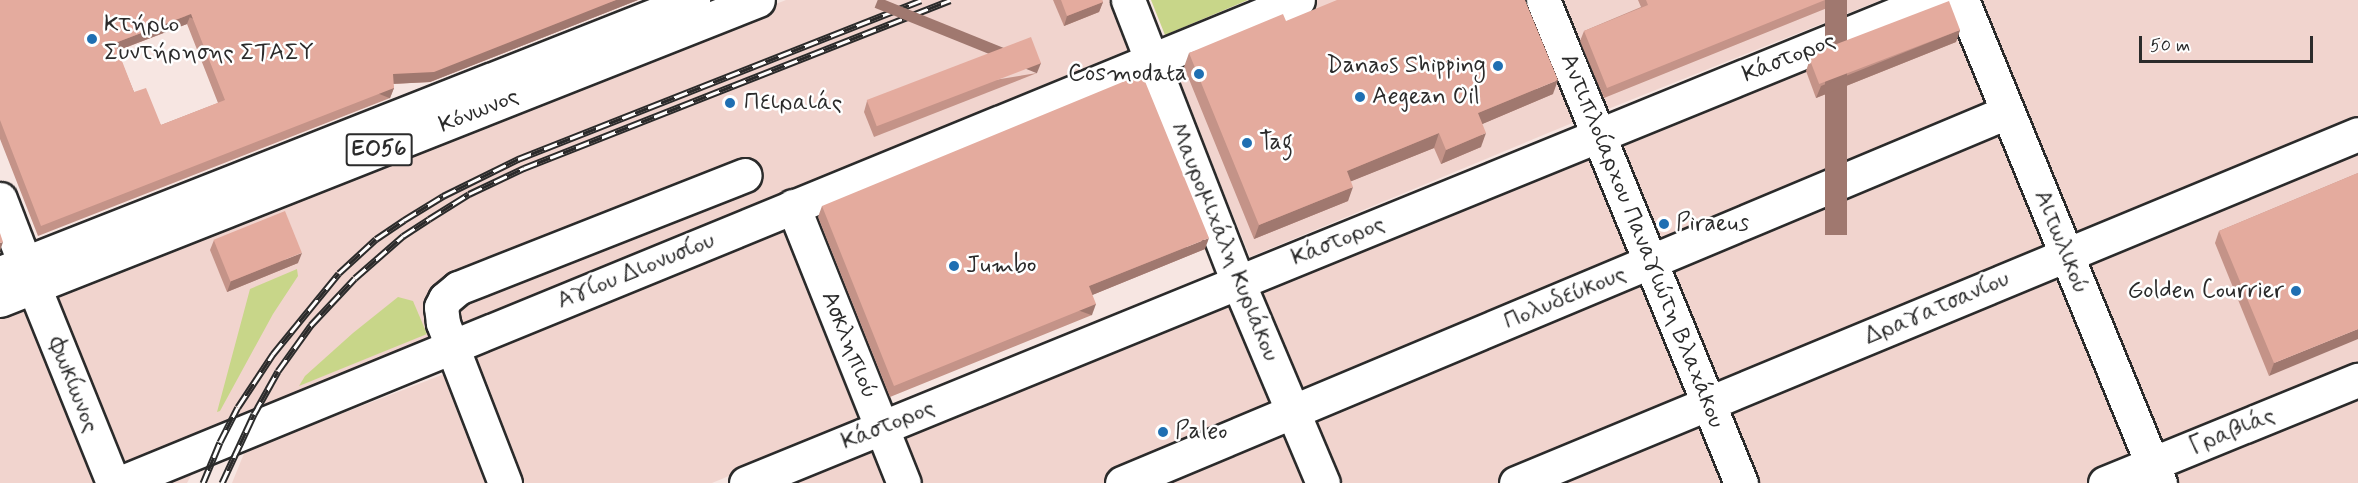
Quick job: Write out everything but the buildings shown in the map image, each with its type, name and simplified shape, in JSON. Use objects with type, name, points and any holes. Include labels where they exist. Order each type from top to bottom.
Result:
[{"type":"street","name":"Κόνωνος","points":[[0,300],[20,275],[693,0]]},
{"type":"street","name":"Κόνωνος","points":[[20,275],[758,0]]},
{"type":"street","name":"Μαυρομιχάλη Κυριάκου","points":[[1128,0],[1238,282],[1323,483]]},
{"type":"street","name":"Αγίου Διονυσίου","points":[[120,483],[1298,0]]},
{"type":"street","name":"Αντιπλοίαρχου Παναγιώτη Βλαχάκου","points":[[1543,0],[1741,483]]},
{"type":"street","name":"Κάστορος","points":[[746,483],[1931,0]]},
{"type":"street","name":"Αιτωλικού","points":[[1962,0],[2156,473]]},
{"type":"street","name":"Πολυδεύκους","points":[[1122,483],[2007,112]]},
{"type":"street","name":"Δραγατσανίου","points":[[1516,483],[2358,134]]},
{"type":"street","points":[[505,483],[441,312],[442,303],[452,292],[745,175]]},
{"type":"street","name":"Φωκίωνος","points":[[0,199],[20,275],[112,483]]},
{"type":"street","name":"Ασκληπιού","points":[[794,206],[904,483]]},
{"type":"street","name":"Γραβιάς","points":[[2105,483],[2156,473],[2358,380]]},
{"type":"shaded area","points":[[786,0],[1121,0],[1132,48],[117,471],[47,292]]},
{"type":"shaded area","points":[[1318,0],[1527,0],[1577,121],[1250,257],[1170,61]]},
{"type":"shaded area","points":[[1558,0],[1881,0],[1603,111]]},
{"type":"shaded area","points":[[1965,0],[2358,0],[2358,483],[783,483]]},
{"type":"shaded area","points":[[787,228],[865,420],[712,483],[524,483],[472,357]]},
{"type":"shaded area","points":[[30,300],[102,483],[0,483],[0,310]]},
{"type":"shaded area","points":[[447,373],[489,483],[232,483],[245,451]]},
{"type":"shaded area","points":[[195,468],[187,483],[159,483]]},
{"type":"green space","points":[[1151,0],[1248,0],[1165,35]]},
{"type":"green space","points":[[297,269],[298,276],[273,314],[220,411],[217,412],[250,289]]},
{"type":"green space","points":[[398,297],[413,301],[427,334],[299,386],[305,376]]},
{"type":"railway","points":[[203,483],[238,407],[273,354],[339,273],[376,239],[404,220],[443,196],[518,159],[921,0]]},
{"type":"railway","points":[[222,483],[254,414],[278,371],[311,325],[355,278],[403,236],[469,194],[524,168],[950,0]]},
{"type":"place","name":"Κτήριο Συντήρησης ΣΤΑΣΥ","points":[[92,39]]},
{"type":"place","name":"Danaos Shipping","points":[[1498,66]]},
{"type":"place","name":"Cosmodata","points":[[1199,74]]},
{"type":"place","name":"Aegean Oil","points":[[1360,97]]},
{"type":"place","name":"Πειραιάς","points":[[730,103]]},
{"type":"place","name":"Tag","points":[[1247,143]]},
{"type":"place","name":"Piraeus","points":[[1664,224]]},
{"type":"place","name":"Jumbo","points":[[954,266]]},
{"type":"place","name":"Golden Courrier","points":[[2296,291]]},
{"type":"place","name":"Paleo","points":[[1163,432]]}]
